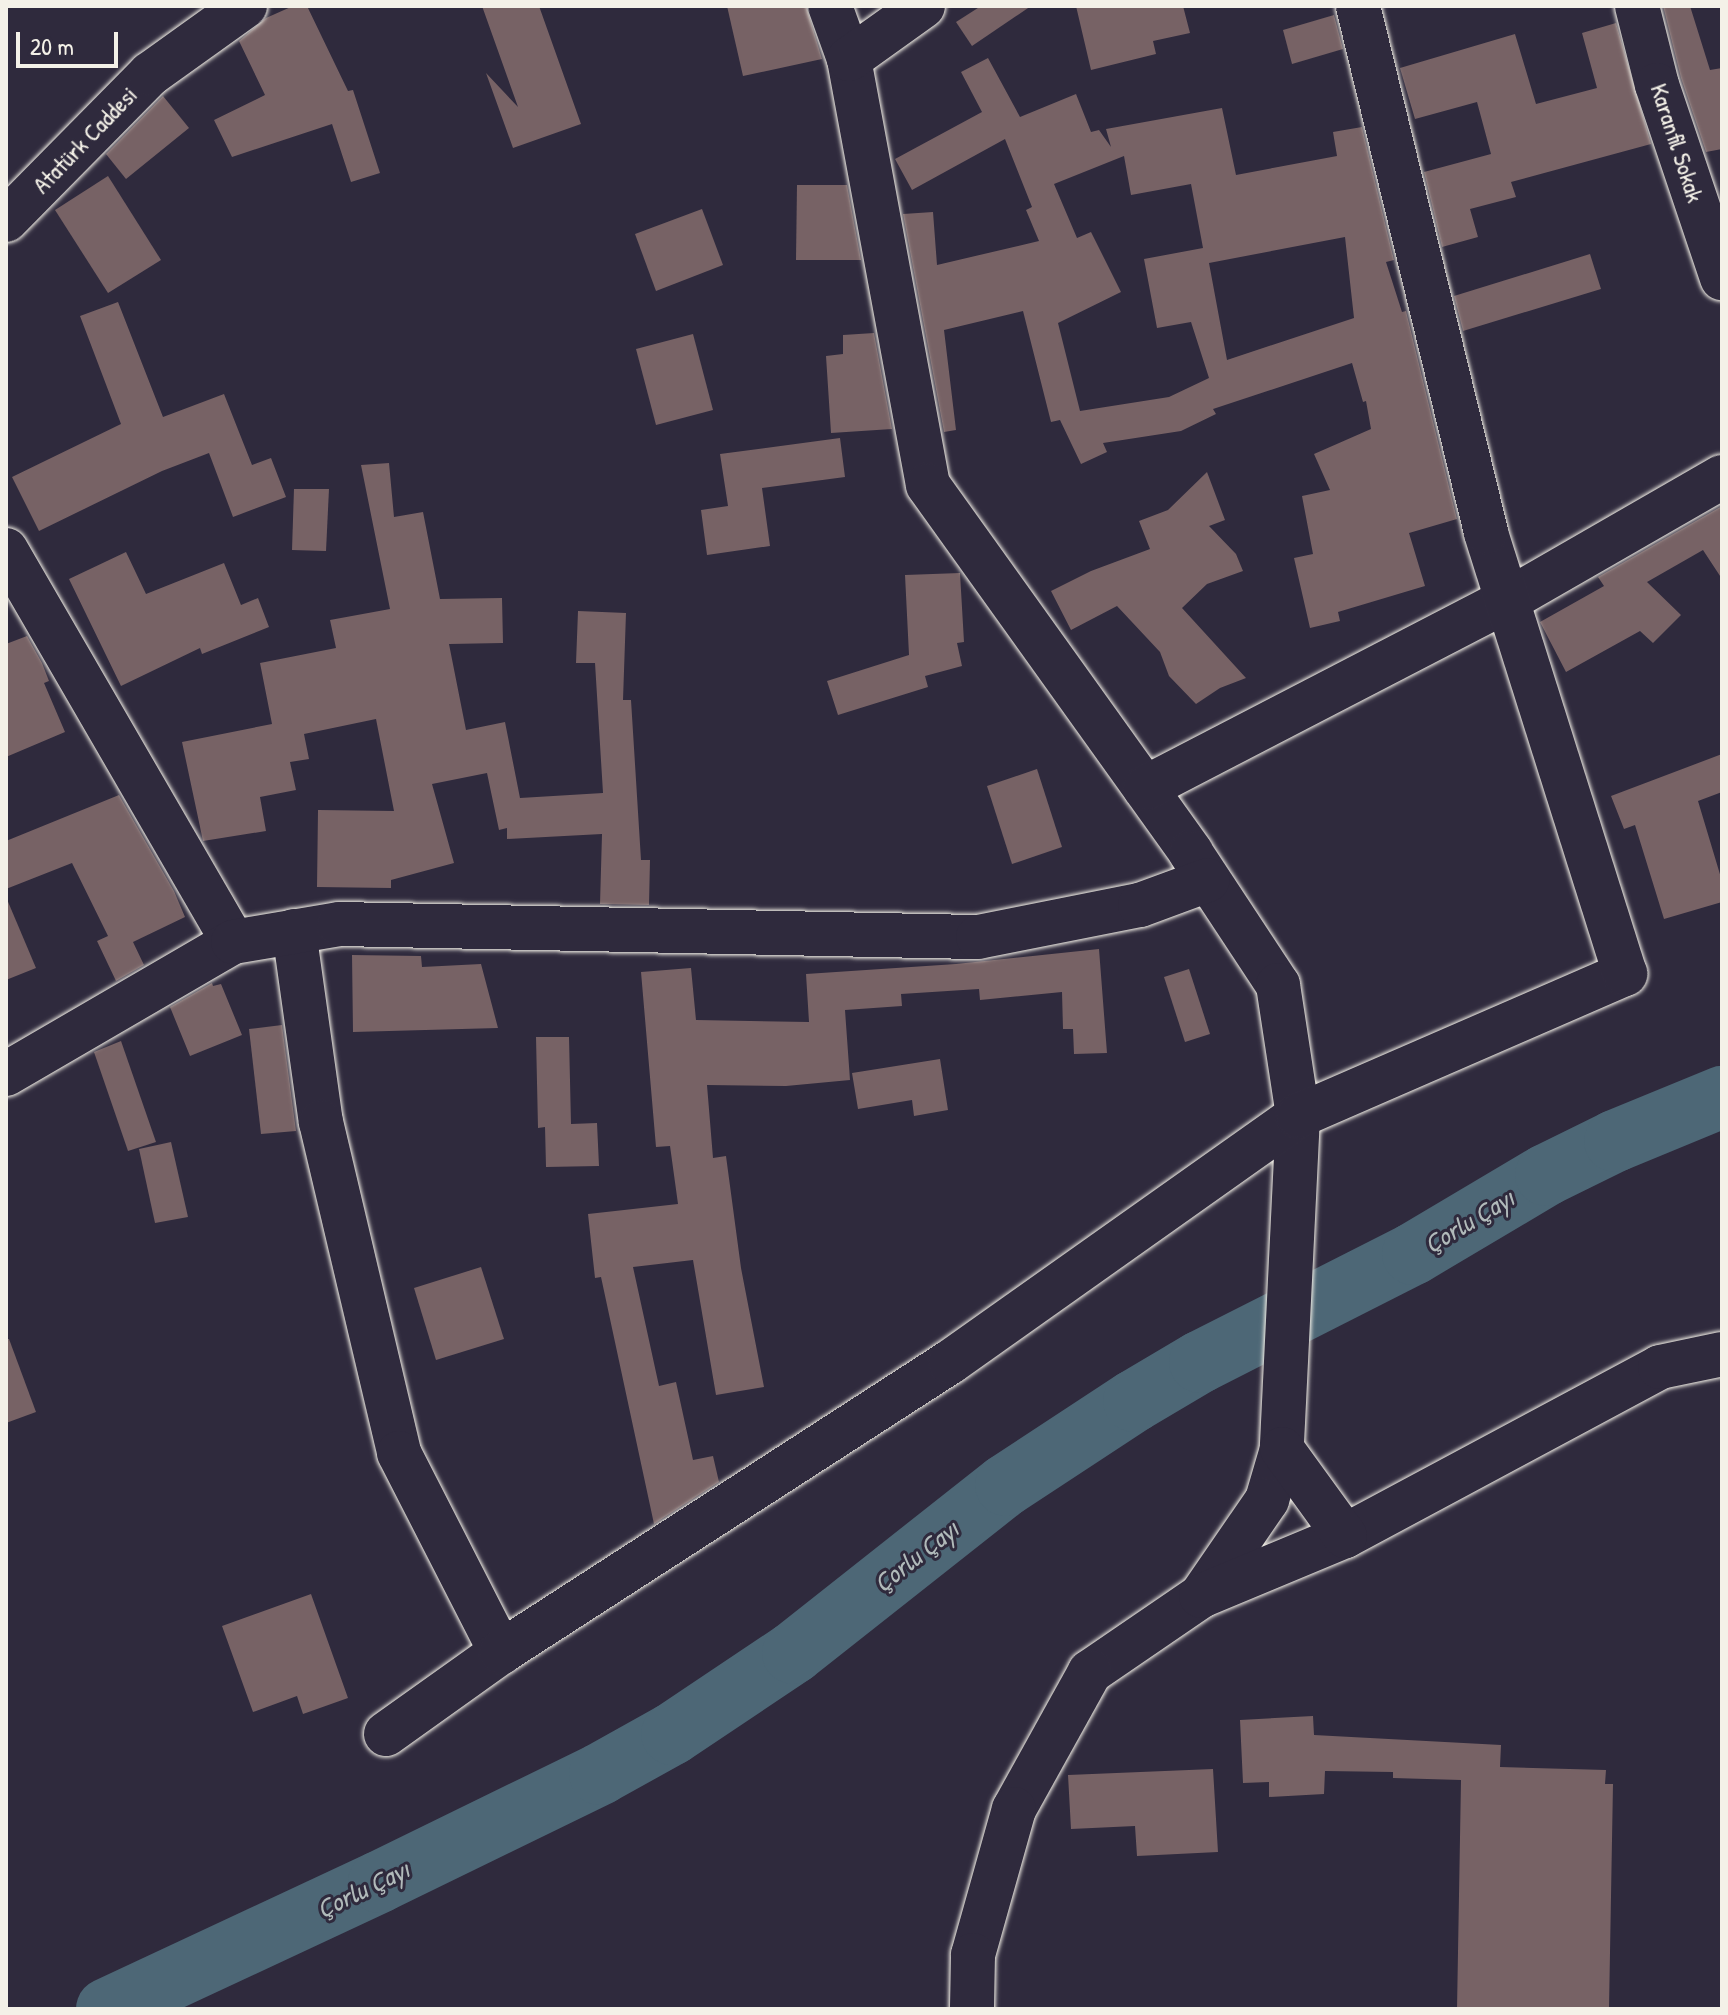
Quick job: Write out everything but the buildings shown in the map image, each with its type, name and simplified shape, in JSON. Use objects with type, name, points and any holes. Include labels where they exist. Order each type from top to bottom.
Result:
[{"type":"street","name":"Atatürk Caddesi","points":[[6,220],[150,74],[245,6]]},
{"type":"street","points":[[830,6],[849,59],[928,485],[1145,788],[1278,985],[1298,1116],[1282,1449],[1267,1500],[1201,1596]]},
{"type":"street","points":[[849,59],[923,6]]},
{"type":"street","points":[[386,1734],[501,1652],[950,1362],[1298,1116],[1625,974],[1486,532],[1358,6]]},
{"type":"street","name":"Karanfil Sokak","points":[[1637,6],[1657,85],[1722,278]]},
{"type":"street","points":[[1145,788],[1508,600],[1722,477]]},
{"type":"street","points":[[6,550],[263,937],[301,982],[321,1122],[399,1453],[501,1652]]},
{"type":"street","points":[[6,1074],[263,937],[339,924],[978,937],[1140,905],[1208,880]]},
{"type":"street","points":[[972,2009],[973,1955],[1014,1809],[1090,1672],[1201,1596],[1345,1536],[1660,1367],[1722,1354]]},
{"type":"street","points":[[1282,1449],[1345,1536]]},
{"type":"waterway","name":"Çorlu Çayı","points":[[107,2009],[379,1882],[600,1774],[672,1734],[793,1653],[1006,1485],[1134,1401],[1200,1362],[1413,1254],[1546,1175],[1615,1141],[1722,1097]]}]
